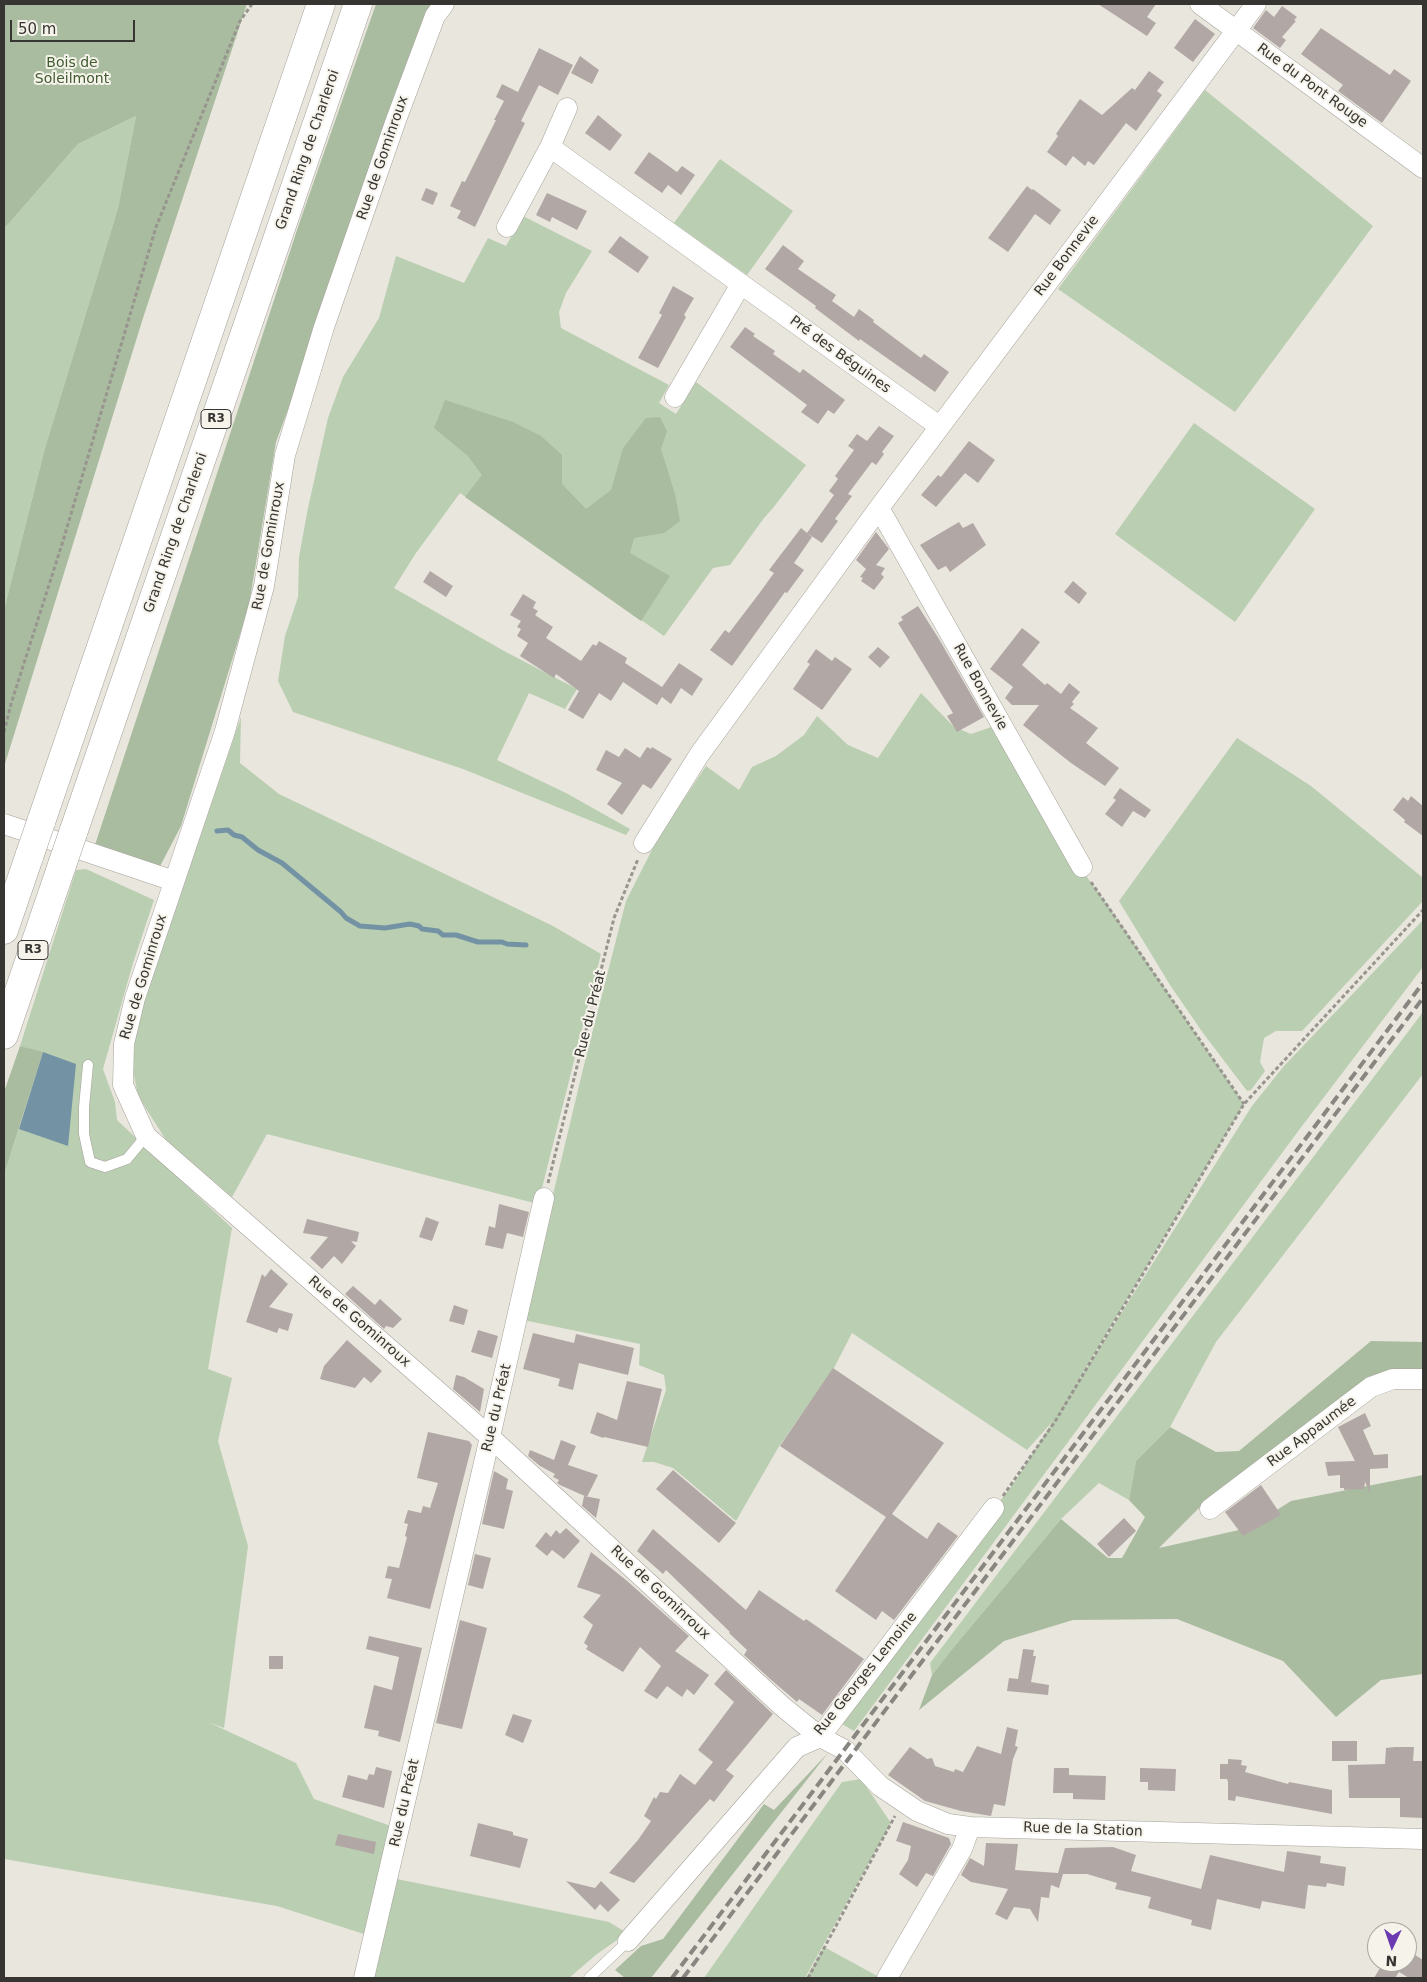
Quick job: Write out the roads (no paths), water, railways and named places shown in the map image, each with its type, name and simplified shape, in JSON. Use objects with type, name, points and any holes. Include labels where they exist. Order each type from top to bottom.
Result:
[{"type":"highway","name":"R3","points":[[4,930],[321,4]]},
{"type":"highway","name":"Grand Ring de Charleroi","points":[[4,1035],[358,4]]},
{"type":"street","name":"Rue de Gominroux","points":[[444,4],[435,16],[397,116],[324,326],[285,454],[264,586],[225,731],[135,998],[124,1044],[123,1085],[146,1136],[490,1437],[783,1706]]},
{"type":"street","name":"Rue du Pont Rouge","points":[[1200,4],[1423,168]]},
{"type":"street","name":"Rue Bonnevie","points":[[644,843],[699,755],[879,508],[1256,4]]},
{"type":"street","points":[[507,228],[550,147],[567,108]]},
{"type":"street","name":"Pré des Béguines","points":[[550,147],[939,426]]},
{"type":"street","points":[[675,397],[741,284]]},
{"type":"street","name":"Rue Bonnevie","points":[[879,508],[1082,867]]},
{"type":"street","points":[[4,824],[174,881]]},
{"type":"street","name":"Rue du Préat","points":[[364,1978],[544,1198]]},
{"type":"street","name":"Rue Appaumée","points":[[1210,1509],[1371,1387],[1394,1379],[1423,1379]]},
{"type":"street","name":"Rue Georges Lemoine","points":[[628,1941],[797,1747],[820,1737],[994,1508]]},
{"type":"street","name":"Rue de la Station","points":[[783,1706],[820,1737],[845,1750],[880,1786],[902,1802],[948,1824],[970,1827],[1423,1839]]},
{"type":"street","points":[[887,1978],[962,1849],[970,1827]]},
{"type":"lane","points":[[88,1065],[84,1107],[84,1134],[90,1162],[105,1167],[127,1159],[146,1136]]},
{"type":"lane","points":[[589,1978],[628,1941]]},
{"type":"water","points":[[43,1052],[76,1064],[68,1146],[19,1129]]},
{"type":"waterway","points":[[217,831],[228,830],[282,863],[346,918],[360,926],[385,928],[410,924],[419,926],[422,929],[438,931],[443,935],[456,935],[478,942],[526,945]]},
{"type":"railway","points":[[672,1978],[1423,983]]},
{"type":"railway","points":[[683,1978],[1423,998]]},
{"type":"park label","name":"Bois de Soleilmont","points":[[72,72]]}]
